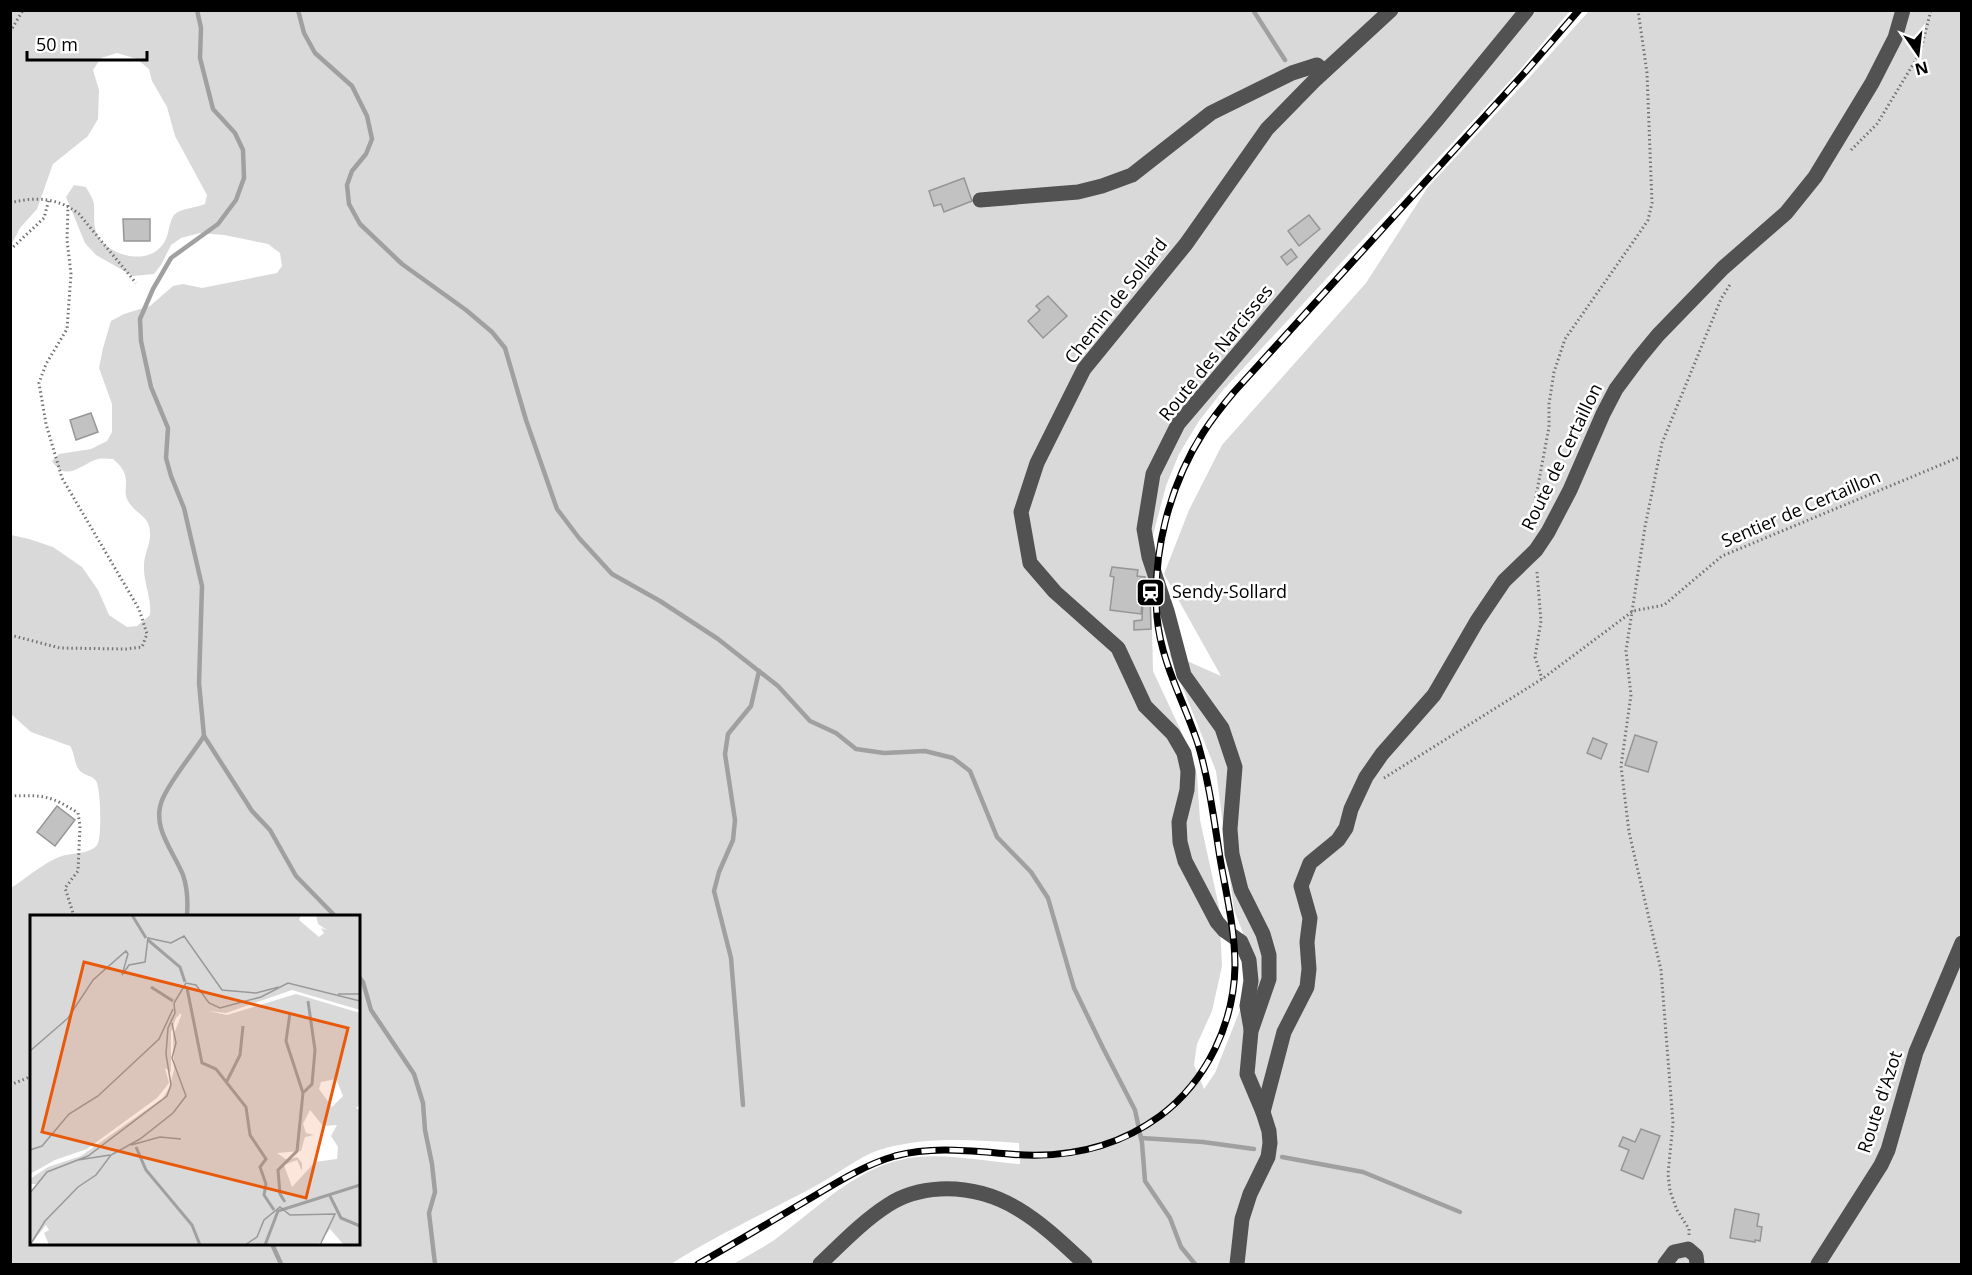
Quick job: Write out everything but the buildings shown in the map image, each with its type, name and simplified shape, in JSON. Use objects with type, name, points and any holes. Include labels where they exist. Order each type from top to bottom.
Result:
[{"type":"street","name":"Chemin de Sollard","points":[[1251,1031],[1247,1006],[1251,981],[1249,960],[1241,942],[1217,922],[1185,861],[1180,842],[1179,822],[1187,790],[1188,771],[1184,753],[1173,734],[1145,706],[1118,648],[1054,592],[1030,563],[1021,512],[1037,463],[1084,369],[1186,244],[1267,129],[1324,71],[1391,10]]},
{"type":"street","name":"Route des Narcisses","points":[[1237,1264],[1242,1219],[1250,1194],[1268,1157],[1270,1143],[1263,1112],[1247,1074],[1251,1031],[1269,979],[1269,955],[1263,934],[1241,890],[1232,854],[1230,829],[1235,767],[1222,728],[1184,675],[1149,557],[1144,529],[1153,474],[1178,424],[1436,121],[1527,10]]},
{"type":"street","name":"Route de Certaillon","points":[[1263,1112],[1284,1032],[1307,987],[1309,969],[1307,942],[1310,918],[1301,886],[1310,863],[1338,840],[1346,828],[1351,809],[1366,777],[1382,754],[1434,695],[1477,621],[1504,581],[1539,546],[1570,490],[1603,414],[1625,377],[1658,335],[1723,268],[1786,213],[1815,177],[1872,83],[1895,38],[1903,10]]},
{"type":"street","points":[[980,200],[1078,192],[1122,179],[1132,175],[1211,113],[1292,73],[1317,65],[1324,71]]},
{"type":"street","name":"Route d'Azot","points":[[1818,1264],[1881,1165],[1888,1150],[1916,1052],[1962,943]]},
{"type":"street","points":[[819,1264],[862,1224],[891,1203],[920,1192],[954,1189],[977,1191],[1020,1209],[1085,1264]]},
{"type":"street","points":[[1665,1264],[1674,1252],[1688,1249],[1696,1256],[1697,1264]]},
{"type":"path","points":[[10,32],[23,10]]},
{"type":"path","points":[[1542,679],[1535,657],[1541,621],[1537,576],[1539,546],[1536,496],[1549,427],[1549,404],[1554,372],[1565,339],[1640,232],[1647,220],[1652,203],[1647,73],[1638,10]]},
{"type":"path","points":[[10,203],[26,199],[49,199],[68,205],[79,214],[136,283]]},
{"type":"path","points":[[10,250],[44,218],[49,199]]},
{"type":"path","points":[[10,635],[60,648],[126,649],[142,647],[147,634],[139,609],[62,478],[46,424],[39,382],[46,364],[67,328],[71,274],[67,240],[68,205]]},
{"type":"path","points":[[1688,1249],[1689,1229],[1677,1210],[1670,1191],[1668,1174],[1673,1123],[1661,970],[1629,832],[1621,766],[1631,695],[1626,651],[1662,443],[1722,299],[1733,280]]},
{"type":"path","name":"Sentier de Certaillon","points":[[1358,795],[1542,679],[1633,611],[1664,605],[1722,556],[1962,456]]},
{"type":"path","points":[[10,796],[41,795],[61,802],[78,813],[80,826],[78,871],[65,888],[74,915]]},
{"type":"path","points":[[10,1085],[30,1076]]},
{"type":"shaded area","points":[[11,11],[1570,11],[1519,71],[1224,389],[1199,421],[1179,454],[1166,486],[1153,535],[1151,584],[1153,671],[1187,744],[1197,775],[1200,820],[1219,907],[1222,966],[1212,1011],[1197,1044],[1194,1065],[1204,1089],[1215,1073],[1240,1010],[1244,969],[1243,933],[1234,910],[1216,771],[1169,653],[1221,676],[1164,574],[1189,510],[1222,445],[1366,283],[1428,187],[1589,11],[1961,11],[1961,1264],[733,1264],[773,1241],[841,1188],[878,1167],[898,1160],[932,1156],[1020,1164],[1019,1143],[948,1140],[896,1146],[871,1153],[819,1184],[671,1264],[11,1264],[11,888],[56,858],[86,852],[94,848],[99,841],[100,813],[96,781],[78,768],[70,746],[31,732],[11,714],[11,535],[53,547],[82,567],[98,590],[109,615],[127,627],[137,626],[150,615],[144,565],[150,537],[149,528],[146,520],[127,499],[124,472],[113,459],[92,461],[69,472],[58,468],[52,461],[59,454],[91,449],[107,441],[112,432],[112,404],[99,368],[111,321],[124,314],[150,306],[173,286],[183,284],[202,288],[277,273],[282,266],[280,253],[268,244],[224,235],[200,233],[181,238],[171,245],[154,274],[133,276],[96,255],[85,243],[66,197],[74,185],[86,187],[92,198],[98,236],[112,249],[131,256],[150,254],[159,249],[165,241],[174,215],[205,204],[207,195],[175,136],[167,107],[152,81],[149,69],[137,59],[117,53],[101,58],[93,70],[99,90],[98,119],[88,136],[53,164],[37,209],[20,228],[11,245]]},
{"type":"waterway","points":[[197,10],[201,28],[200,58],[213,109],[235,133],[243,150],[244,178],[236,200],[218,224],[171,258],[153,289],[140,319],[141,341],[151,387],[168,428],[166,458],[184,508],[202,586],[199,683],[204,736],[252,811],[270,830],[296,876],[334,915]]},
{"type":"waterway","points":[[298,10],[304,33],[315,53],[352,86],[367,116],[372,139],[366,154],[352,171],[347,185],[349,204],[360,224],[402,264],[466,310],[492,332],[505,348],[526,420],[557,509],[579,538],[612,574],[660,601],[718,639],[778,686],[810,721],[836,733],[856,749],[884,753],[925,751],[953,758],[970,771],[997,837],[1031,872],[1048,898],[1074,988],[1135,1110],[1142,1143],[1145,1181],[1170,1218],[1181,1247],[1195,1264]]},
{"type":"waterway","points":[[1253,10],[1285,60]]},
{"type":"waterway","points":[[743,1105],[731,958],[714,891],[719,872],[733,840],[735,820],[725,754],[728,734],[751,706],[759,671]]},
{"type":"waterway","points":[[187,915],[185,880],[164,838],[159,818],[163,798],[204,736]]},
{"type":"waterway","points":[[360,978],[371,1010],[414,1074],[423,1103],[435,1192],[429,1213],[435,1264]]},
{"type":"waterway","points":[[1141,1138],[1203,1142],[1254,1149]]},
{"type":"waterway","points":[[1282,1157],[1363,1172],[1460,1212]]},
{"type":"waterway","points":[[272,1245],[281,1264]]},
{"type":"railway","points":[[698,1264],[850,1175],[895,1156],[937,1150],[1050,1155],[1070,1153],[1107,1144],[1125,1137],[1160,1116],[1177,1102],[1204,1068],[1215,1049],[1229,1009],[1235,952],[1230,911],[1205,772],[1198,744],[1168,666],[1159,634],[1157,569],[1165,521],[1172,498],[1191,454],[1206,428],[1230,397],[1579,10]]},
{"type":"place","name":"Sendy-Sollard","points":[[1151,592]]}]
